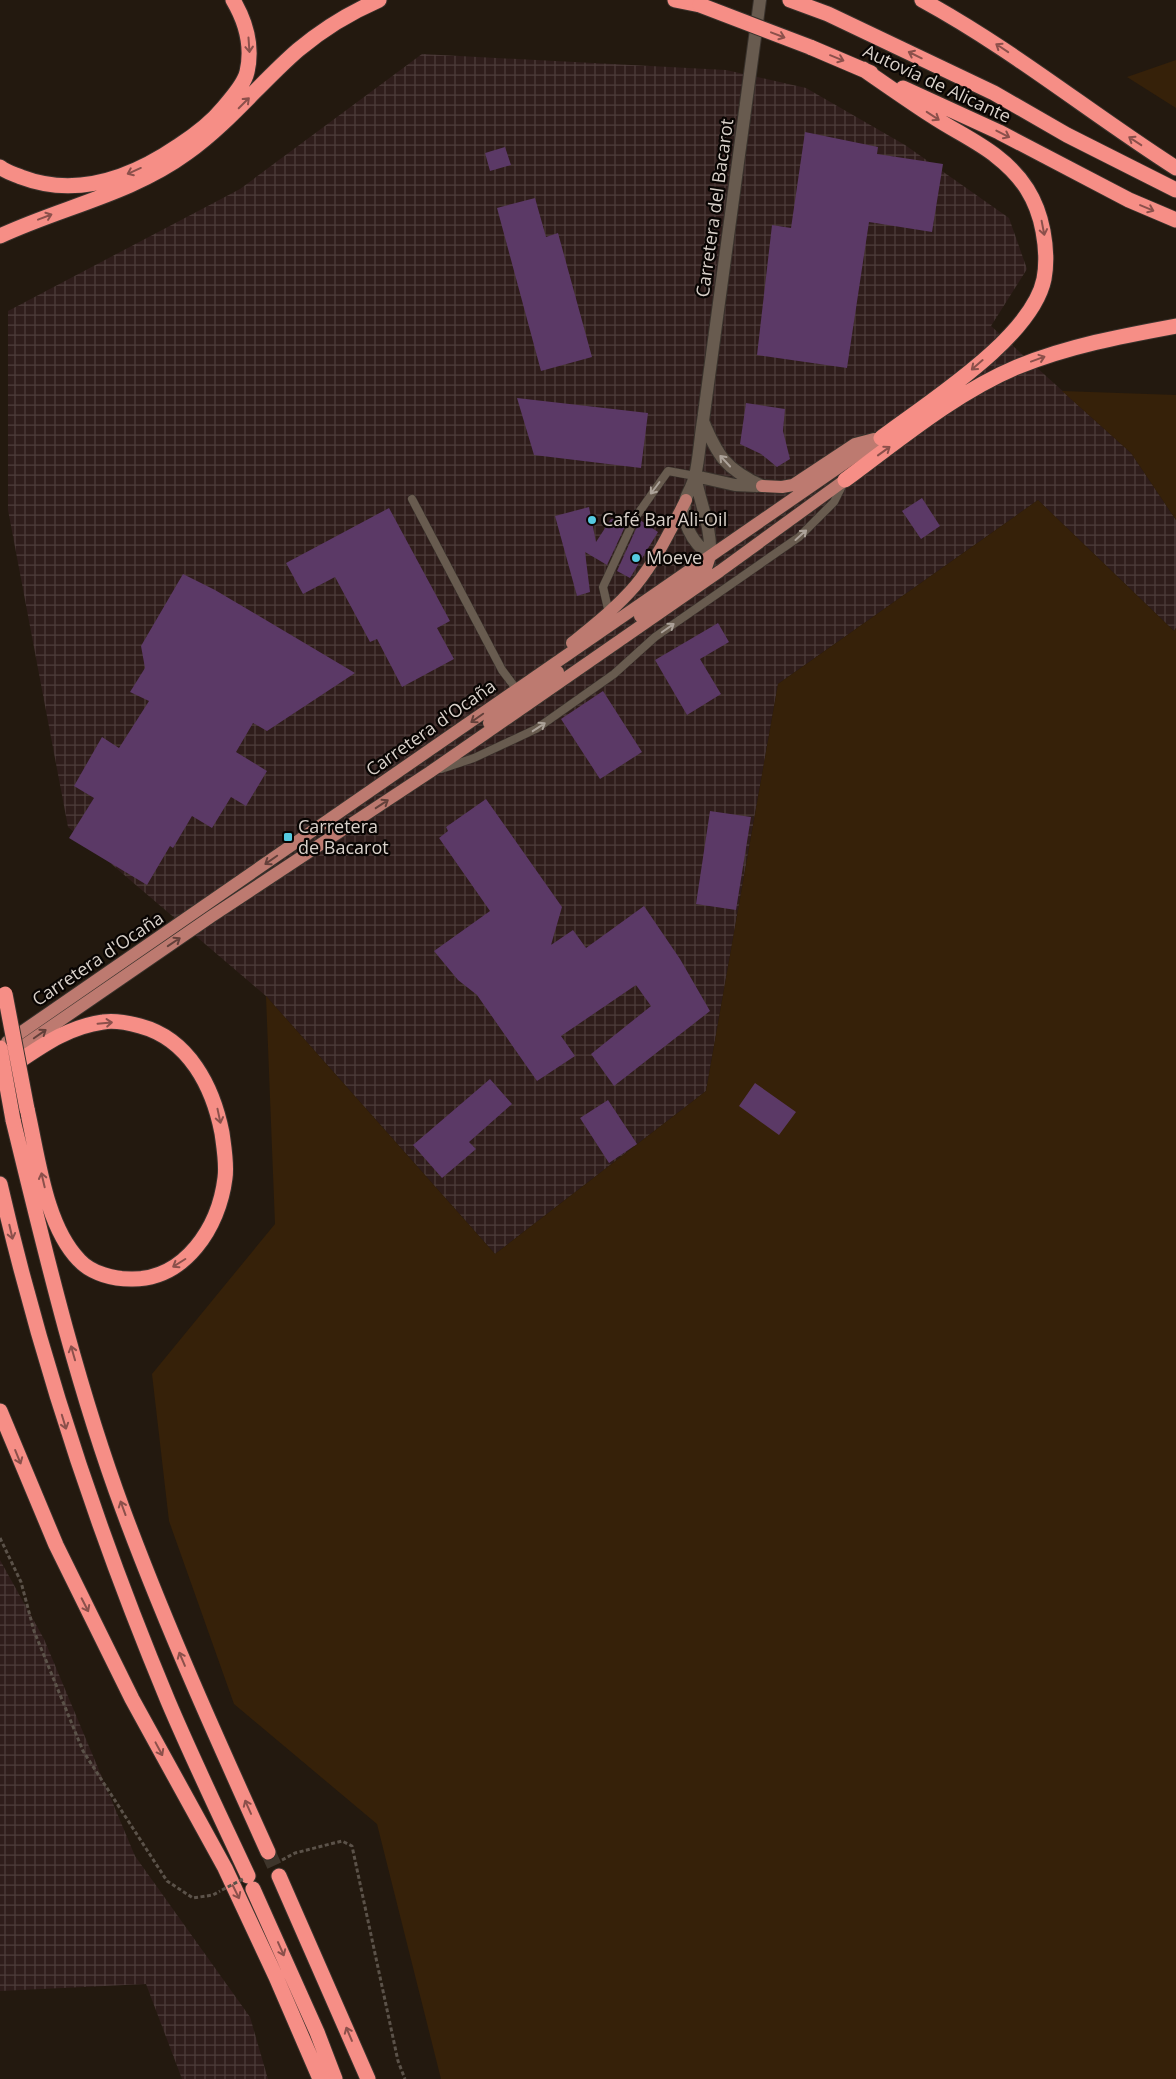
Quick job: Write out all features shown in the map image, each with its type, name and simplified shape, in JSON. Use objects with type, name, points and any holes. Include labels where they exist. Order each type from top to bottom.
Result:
[{"type":"highway","points":[[0,167],[33,182],[82,186],[109,181],[135,171],[163,156],[198,133],[217,116],[233,96],[246,74],[250,52],[248,33],[233,0]]},
{"type":"highway","points":[[0,236],[66,209],[126,188],[158,172],[211,135],[305,44],[351,12],[379,0]]},
{"type":"highway","name":"Autovía de Alicante","points":[[675,0],[700,5],[863,69],[998,132],[1130,200],[1176,220]]},
{"type":"highway","name":"Autovía de Alicante","points":[[790,0],[828,14],[994,93],[1067,135],[1176,190]]},
{"type":"highway","points":[[922,0],[966,24],[1003,48],[1127,136],[1176,168]]},
{"type":"highway","points":[[863,69],[931,116],[996,156],[1027,187],[1039,210],[1046,246],[1044,281],[1033,306],[1010,335],[972,370],[881,438]]},
{"type":"highway","points":[[845,480],[939,411],[1015,368],[1054,353],[1118,336],[1176,326]]},
{"type":"highway","points":[[0,1075],[58,1035],[86,1025],[104,1022],[128,1023],[153,1029],[175,1042],[190,1057],[206,1083],[218,1110],[225,1149],[225,1178],[216,1215],[203,1240],[185,1260],[163,1273],[143,1279],[118,1279],[95,1271],[80,1261],[66,1244],[57,1226],[46,1195],[27,1109],[3,989]]},
{"type":"highway","points":[[0,1047],[13,1120],[63,1319],[98,1436],[123,1510],[179,1651],[275,1863],[368,2079]]},
{"type":"highway","points":[[0,1184],[31,1313],[88,1493],[169,1702],[295,1981],[336,2079]]},
{"type":"highway","points":[[0,1411],[56,1545],[132,1699],[225,1868],[280,1985],[320,2079]]},
{"type":"main road","points":[[762,486],[782,488],[793,485],[855,444],[881,438]]},
{"type":"main road","name":"Carretera d'Ocaña","points":[[0,1047],[881,438]]},
{"type":"main road","name":"Carretera d'Ocaña","points":[[0,1062],[212,916],[430,772],[720,571],[845,480]]},
{"type":"main road","points":[[457,753],[504,710],[705,571],[710,556],[725,556],[767,527],[828,493]]},
{"type":"main road","points":[[517,690],[610,613],[636,585],[653,560],[686,500]]},
{"type":"street","name":"Carretera del Bacarot","points":[[710,556],[694,542],[690,534],[685,512],[686,500],[694,476],[703,422],[760,0]]},
{"type":"street","points":[[703,422],[719,455],[729,466],[740,476],[762,486]]},
{"type":"street","name":"Carretera del Bacarot","points":[[694,476],[708,526],[711,542],[710,556]]},
{"type":"street","points":[[694,476],[735,485],[762,486]]},
{"type":"lane","points":[[610,613],[602,587],[644,503],[668,470],[694,476]]},
{"type":"lane","points":[[430,772],[474,758],[536,730],[614,674],[654,637],[799,537],[834,502],[845,480]]},
{"type":"lane","points":[[412,499],[502,670],[517,690]]},
{"type":"path","points":[[0,1538],[20,1582],[34,1631],[84,1751],[167,1881],[193,1898],[212,1895],[249,1880]]},
{"type":"path","points":[[275,1863],[294,1853],[342,1841],[352,1846],[398,2061],[405,2079]]},
{"type":"shaded area","points":[[422,54],[726,70],[806,88],[905,145],[1009,218],[1027,269],[991,326],[1131,453],[1176,520],[1176,628],[1174,631],[1038,500],[778,684],[706,1091],[495,1254],[266,996],[68,827],[8,510],[8,311],[240,189]]},
{"type":"shaded area","points":[[1176,60],[1176,108],[1127,77]]},
{"type":"shaded area","points":[[1062,391],[1176,395],[1176,520],[1131,453]]},
{"type":"shaded area","points":[[1038,500],[1174,631],[1176,628],[1176,2079],[441,2079],[377,1824],[234,1704],[169,1521],[152,1374],[275,1224],[266,996],[495,1254],[706,1091],[778,684]]},
{"type":"shaded area","points":[[0,1560],[44,1639],[135,1856],[250,2017],[268,2079],[182,2079],[146,1984],[0,1991]]},
{"type":"building","points":[[805,132],[878,147],[877,154],[943,164],[932,232],[869,222],[847,368],[757,355],[772,225],[791,228]]},
{"type":"building","points":[[505,147],[511,165],[490,171],[485,153]]},
{"type":"building","points":[[535,198],[546,237],[558,233],[592,357],[541,371],[497,208]]},
{"type":"building","points":[[517,398],[648,413],[641,468],[534,455]]},
{"type":"building","points":[[746,403],[785,409],[783,431],[790,459],[777,467],[761,454],[740,444]]},
{"type":"building","points":[[922,498],[940,526],[921,539],[902,511]]},
{"type":"building","points":[[589,507],[596,542],[611,519],[629,518],[607,565],[585,552],[590,592],[577,596],[555,516]]},
{"type":"building","points":[[389,508],[450,621],[437,628],[454,659],[402,687],[377,639],[370,642],[335,577],[303,594],[286,563]]},
{"type":"building","points":[[640,520],[658,532],[630,578],[617,571]]},
{"type":"building","points":[[183,574],[215,590],[355,673],[267,731],[253,723],[236,752],[267,771],[246,806],[231,797],[212,828],[192,816],[173,848],[170,846],[147,885],[69,838],[94,798],[74,786],[102,737],[119,748],[149,701],[130,692],[145,668],[141,646]]},
{"type":"building","points":[[718,623],[729,642],[700,659],[721,694],[687,715],[655,660]]},
{"type":"building","points":[[603,691],[642,752],[600,779],[561,719]]},
{"type":"building","points":[[486,799],[562,907],[551,945],[573,930],[586,948],[644,906],[680,959],[710,1011],[614,1086],[591,1054],[651,1006],[636,985],[561,1036],[575,1056],[537,1081],[477,995],[458,980],[434,951],[490,911],[439,838],[448,831],[446,827]]},
{"type":"building","points":[[710,811],[751,817],[736,910],[696,904]]},
{"type":"building","points":[[490,1079],[512,1104],[469,1142],[476,1149],[442,1178],[413,1145]]},
{"type":"building","points":[[755,1083],[796,1112],[779,1135],[739,1106]]},
{"type":"building","points":[[608,1100],[637,1144],[609,1163],[580,1118]]},
{"type":"tunnel","points":[[268,1852],[279,1876]]},
{"type":"place","name":"Café Bar Ali-Oil","points":[[592,520]]},
{"type":"place","name":"Moeve","points":[[636,558]]},
{"type":"place","name":"Carretera de Bacarot","points":[[288,837]]}]
